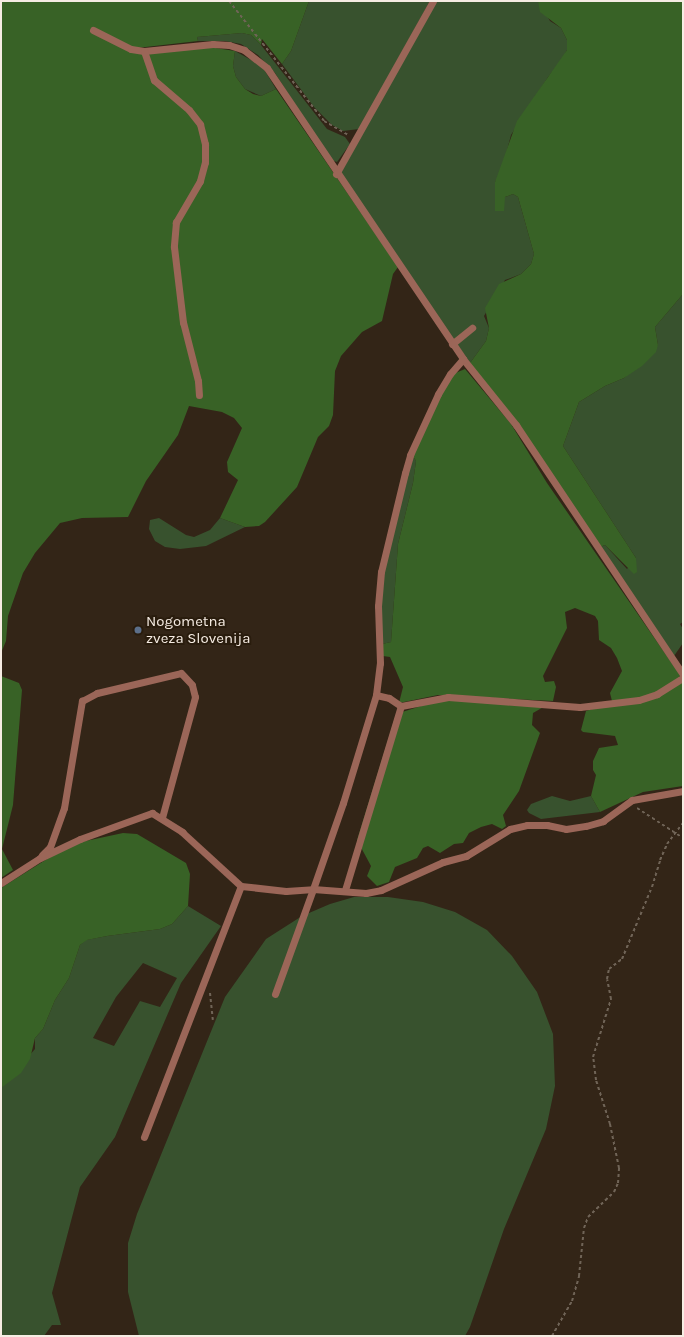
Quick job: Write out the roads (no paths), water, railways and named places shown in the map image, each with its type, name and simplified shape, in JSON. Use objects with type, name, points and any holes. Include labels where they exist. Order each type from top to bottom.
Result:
[{"type":"lane","points":[[336,174],[433,1]]},
{"type":"lane","points":[[93,30],[131,49],[144,51],[213,44],[244,50],[274,75],[336,174],[452,344],[516,426],[683,674]]},
{"type":"lane","points":[[144,51],[154,80],[189,110],[200,124],[205,144],[205,162],[200,181],[176,222],[174,247],[183,322],[198,381],[199,395]]},
{"type":"lane","points":[[452,344],[472,328]]},
{"type":"lane","points":[[276,994],[343,803],[376,695],[380,663],[378,606],[381,572],[410,455],[438,394],[450,374],[463,359]]},
{"type":"lane","points":[[40,858],[50,847],[64,808],[82,701],[97,693],[181,673],[192,685],[195,697],[162,818]]},
{"type":"lane","points":[[376,695],[389,698],[401,706],[448,698],[580,707],[639,700],[657,694],[683,678]]},
{"type":"lane","points":[[345,890],[401,706]]},
{"type":"lane","points":[[1,883],[40,858],[102,828],[152,813],[182,832],[241,886],[286,891],[313,889],[345,890],[366,893],[381,890],[443,862],[466,856],[510,829],[527,824],[547,825],[566,829],[586,826],[603,821],[632,800],[683,791]]},
{"type":"lane","points":[[144,1137],[206,980],[241,886]]},
{"type":"place","name":"Nogometna zveza Slovenija","points":[[138,630]]}]
